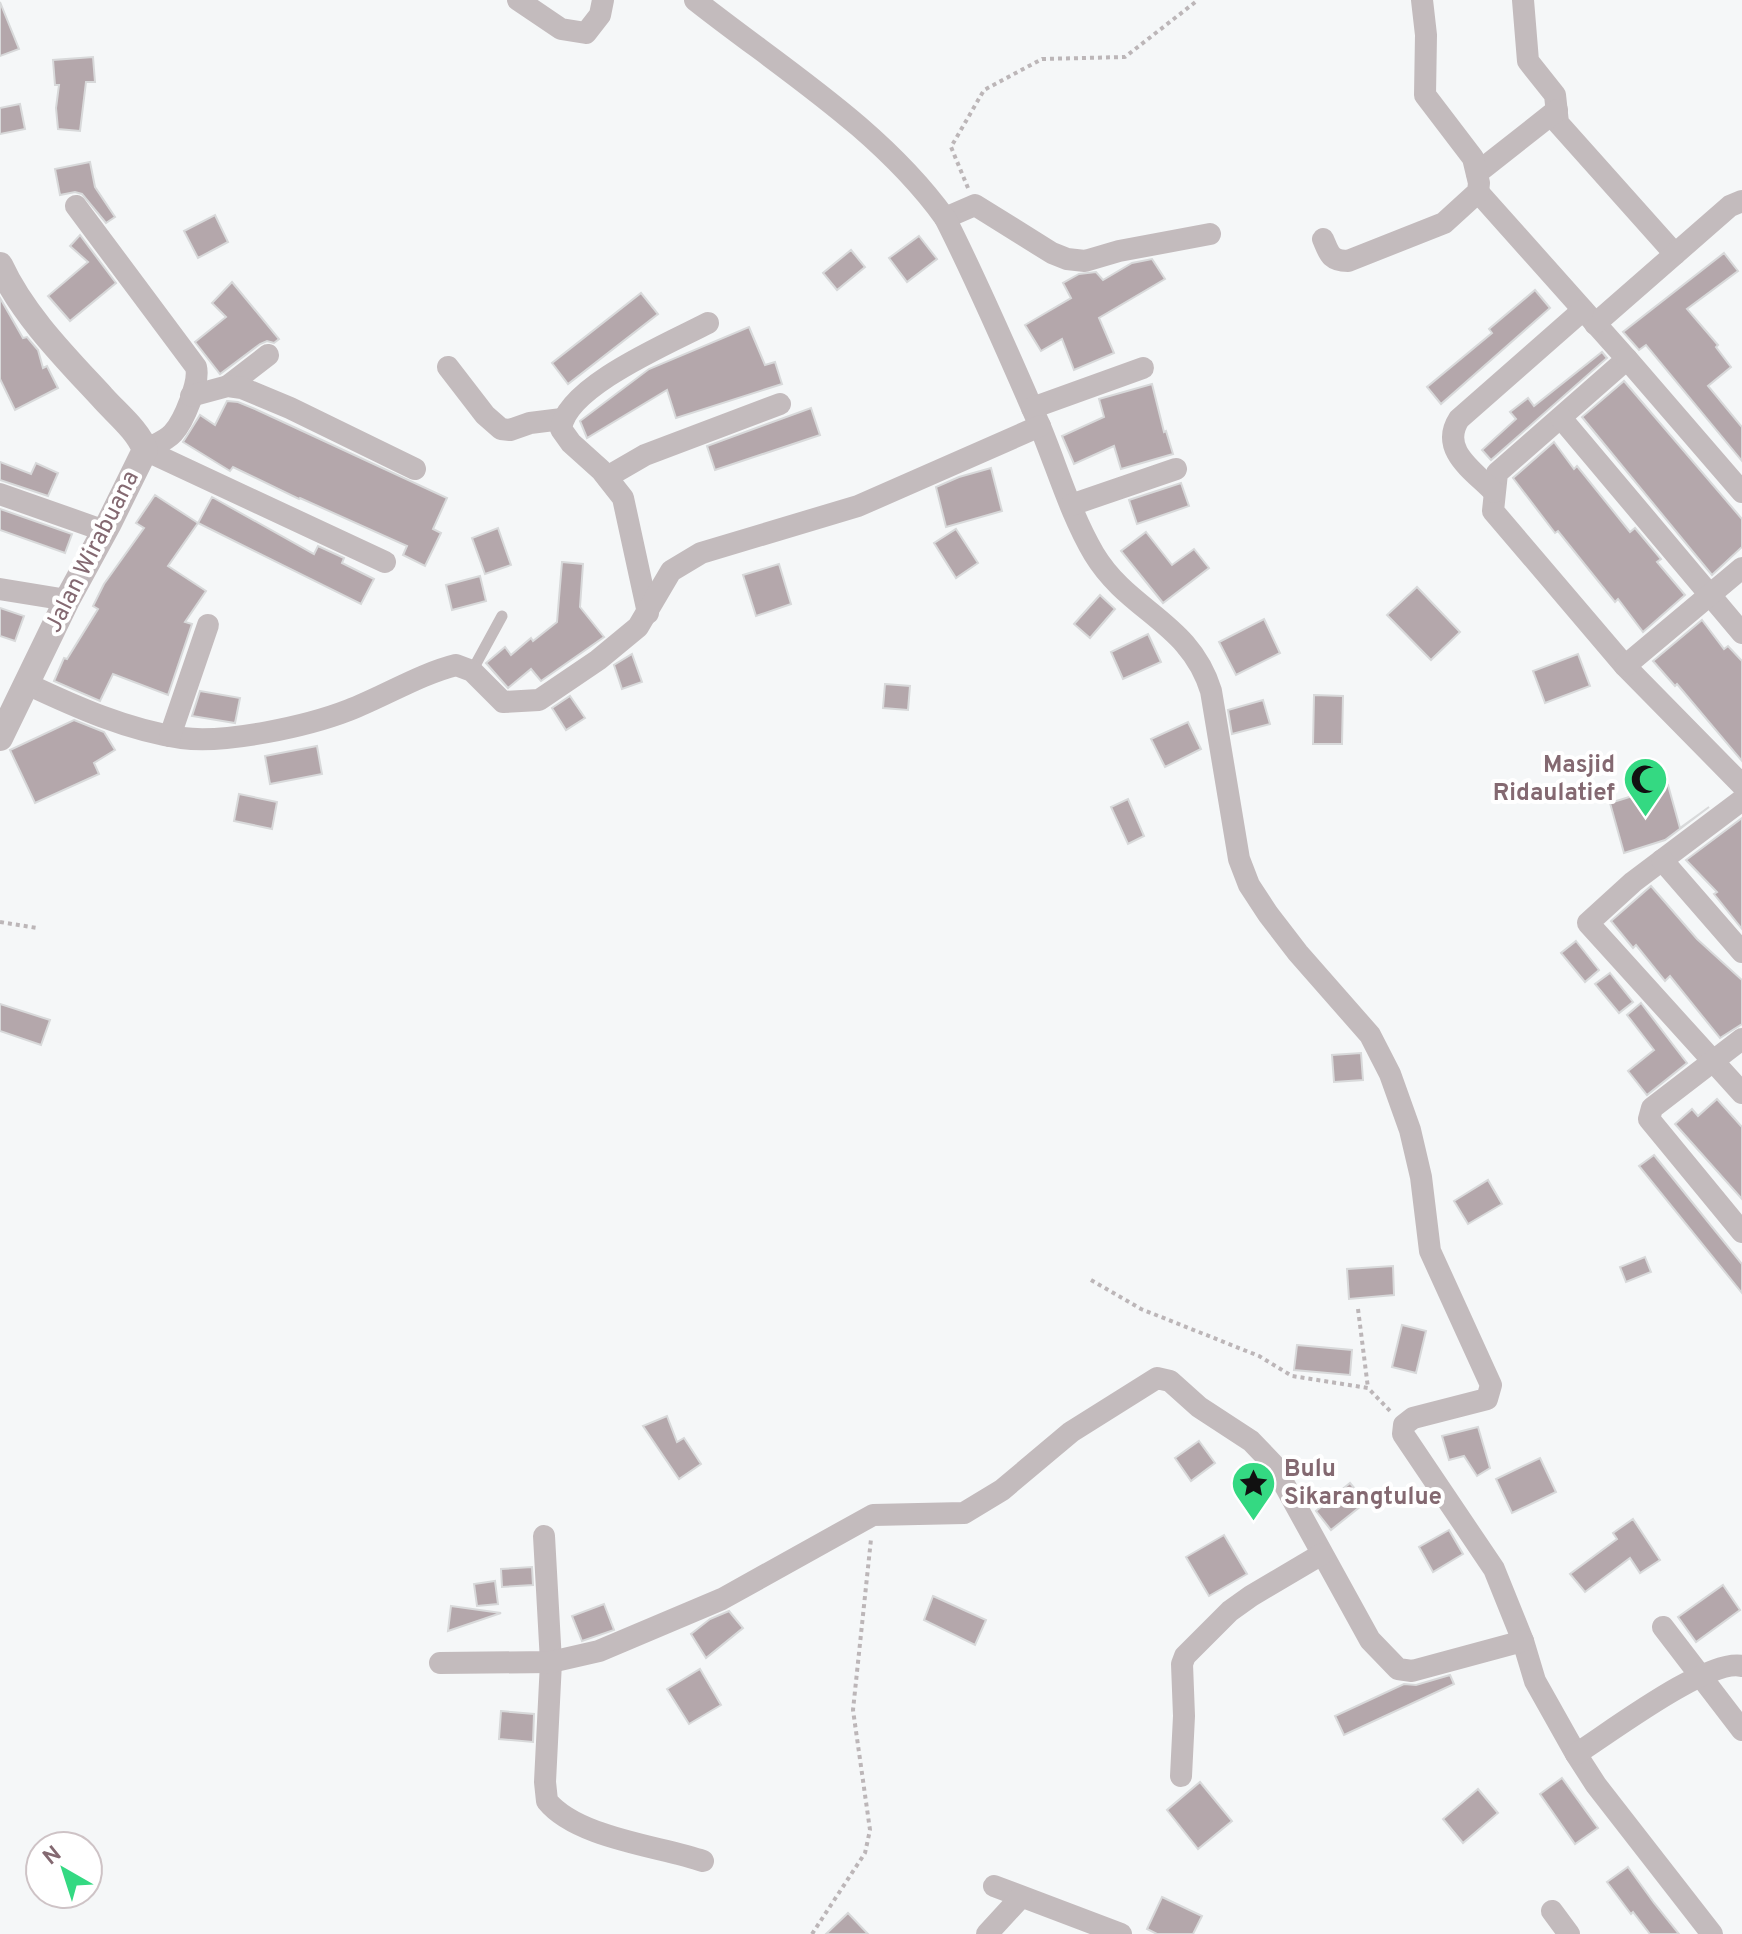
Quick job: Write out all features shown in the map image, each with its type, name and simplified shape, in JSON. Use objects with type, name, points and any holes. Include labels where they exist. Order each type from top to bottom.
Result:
[{"type":"street","points":[[518,0],[561,29],[586,33],[600,15],[603,0]]},
{"type":"street","points":[[695,0],[844,115],[923,187],[945,218],[1095,555],[1115,583],[1183,638],[1197,657],[1211,691],[1239,859],[1249,885],[1298,953],[1370,1035],[1390,1074],[1410,1130],[1418,1165],[1430,1251],[1491,1385],[1487,1399],[1413,1418],[1404,1425],[1403,1434],[1494,1569],[1523,1641],[1535,1681],[1576,1754],[1596,1785],[1712,1934]]},
{"type":"street","points":[[1422,0],[1426,35],[1425,95],[1473,158],[1477,183],[1742,492]]},
{"type":"street","points":[[1523,0],[1528,61],[1555,95],[1558,123],[1675,254]]},
{"type":"street","points":[[1323,239],[1331,258],[1348,261],[1444,223],[1477,183],[1557,110]]},
{"type":"street","points":[[1494,492],[1453,450],[1451,437],[1459,419],[1675,254],[1730,206],[1742,201]]},
{"type":"street","points":[[945,218],[975,205],[1052,253],[1085,261],[1119,251],[1210,234]]},
{"type":"street","points":[[76,206],[196,367],[197,382],[173,433],[145,450]]},
{"type":"street","name":"Jalan Wirabuana","points":[[0,265],[11,289],[32,316],[127,424],[145,450],[0,738]]},
{"type":"street","points":[[648,613],[623,498],[607,477],[571,443],[561,429],[562,419],[613,372],[708,323]]},
{"type":"street","points":[[191,396],[228,386],[268,355]]},
{"type":"street","points":[[1627,359],[1497,473],[1493,511],[1625,666],[1741,794],[1588,923],[1742,1093]]},
{"type":"street","points":[[448,367],[485,415],[501,429],[510,430],[530,423],[562,419]]},
{"type":"street","points":[[27,684],[95,715],[185,739],[234,738],[346,711],[456,665],[472,671],[503,702],[539,700],[626,639],[648,613],[671,571],[701,553],[858,506],[1036,417],[1143,368]]},
{"type":"street","points":[[228,386],[242,388],[290,408],[415,469]]},
{"type":"street","points":[[607,477],[645,455],[780,404]]},
{"type":"street","points":[[1561,418],[1742,633]]},
{"type":"street","points":[[145,450],[385,562]]},
{"type":"street","points":[[1071,505],[1176,469]]},
{"type":"street","points":[[0,494],[105,531]]},
{"type":"street","points":[[1625,666],[1742,568]]},
{"type":"street","points":[[0,589],[67,600]]},
{"type":"street","points":[[170,736],[208,625]]},
{"type":"street","points":[[1662,860],[1742,952]]},
{"type":"street","points":[[1742,1039],[1652,1108],[1649,1119],[1742,1232]]},
{"type":"street","points":[[440,1663],[551,1662],[599,1651],[722,1599],[873,1515],[964,1513],[1002,1490],[1071,1432],[1157,1378],[1170,1381],[1199,1407],[1260,1449],[1282,1477],[1370,1640],[1398,1669],[1412,1671],[1523,1641]]},
{"type":"street","points":[[544,1536],[551,1662],[545,1782],[547,1801],[566,1819],[629,1842],[703,1861]]},
{"type":"street","points":[[1181,1776],[1184,1716],[1182,1664],[1185,1656],[1230,1611],[1322,1554]]},
{"type":"street","points":[[1663,1627],[1742,1730]]},
{"type":"street","points":[[1576,1754],[1698,1676],[1725,1665],[1742,1666]]},
{"type":"street","points":[[994,1886],[1097,1930],[1121,1934]]},
{"type":"street","points":[[987,1934],[1021,1897]]},
{"type":"street","points":[[1552,1911],[1569,1934]]},
{"type":"lane","points":[[472,671],[502,616]]},
{"type":"path","points":[[975,205],[951,147],[984,90],[1042,59],[1125,57],[1198,0]]},
{"type":"path","points":[[0,922],[37,928]]},
{"type":"path","points":[[1091,1280],[1141,1309],[1259,1356],[1292,1376],[1368,1388],[1404,1425]]},
{"type":"path","points":[[1358,1309],[1368,1388]]},
{"type":"path","points":[[812,1934],[865,1853],[869,1840],[853,1710],[873,1515]]},
{"type":"building","points":[[0,2],[19,49],[0,56]]},
{"type":"building","points":[[93,57],[95,82],[86,82],[80,131],[58,129],[56,108],[59,85],[55,85],[53,60]]},
{"type":"building","points":[[20,104],[25,129],[0,134],[0,108]]},
{"type":"building","points":[[90,162],[95,187],[115,217],[106,223],[82,194],[60,195],[55,169]]},
{"type":"building","points":[[215,215],[228,242],[198,258],[184,231]]},
{"type":"building","points":[[80,235],[116,283],[70,321],[48,296],[88,262],[70,246]]},
{"type":"building","points":[[919,236],[937,259],[907,282],[889,258]]},
{"type":"building","points":[[851,250],[865,267],[837,290],[823,273]]},
{"type":"building","points":[[1724,253],[1738,271],[1687,309],[1718,345],[1716,347],[1731,367],[1708,386],[1742,427],[1742,461],[1646,345],[1639,350],[1623,332]]},
{"type":"building","points":[[1152,259],[1165,279],[1099,318],[1114,353],[1074,370],[1062,339],[1041,351],[1025,325],[1071,298],[1063,283],[1079,274],[1096,272],[1103,280],[1132,263]]},
{"type":"building","points":[[232,282],[279,339],[274,343],[267,341],[260,344],[220,374],[195,342],[226,317],[212,303]]},
{"type":"building","points":[[1535,290],[1550,308],[1441,404],[1427,387],[1492,333],[1489,329]]},
{"type":"building","points":[[641,293],[658,314],[568,384],[552,363]]},
{"type":"building","points":[[0,298],[23,338],[27,337],[38,350],[43,368],[47,366],[58,388],[15,410],[0,379]]},
{"type":"building","points":[[749,327],[765,365],[775,362],[782,384],[676,418],[667,390],[587,438],[580,421],[649,369]]},
{"type":"building","points":[[1602,352],[1607,358],[1491,460],[1482,450],[1516,419],[1510,412],[1528,398],[1534,406]]},
{"type":"building","points":[[1624,381],[1742,519],[1742,547],[1712,575],[1582,417]]},
{"type":"building","points":[[1152,384],[1173,454],[1121,469],[1114,446],[1074,464],[1062,436],[1104,417],[1099,399]]},
{"type":"building","points":[[227,401],[255,409],[447,498],[433,529],[441,533],[425,566],[403,555],[407,546],[233,467],[230,471],[183,442],[200,415],[215,425]]},
{"type":"building","points":[[811,408],[820,435],[715,470],[707,446]]},
{"type":"building","points":[[1554,442],[1630,532],[1635,528],[1661,559],[1657,562],[1685,595],[1643,632],[1558,531],[1555,533],[1513,478]]},
{"type":"building","points":[[0,462],[31,474],[36,463],[58,473],[48,496],[0,480]]},
{"type":"building","points":[[991,468],[1002,511],[946,527],[936,487]]},
{"type":"building","points":[[1181,483],[1189,506],[1137,524],[1129,500]]},
{"type":"building","points":[[155,495],[198,523],[168,566],[206,591],[185,622],[192,624],[168,695],[113,674],[100,701],[54,681],[64,658],[67,659],[98,609],[93,606],[104,584],[144,528],[136,523]]},
{"type":"building","points":[[212,497],[314,554],[318,546],[344,558],[342,563],[374,579],[361,604],[198,523]]},
{"type":"building","points":[[0,509],[72,534],[65,553],[0,530]]},
{"type":"building","points":[[498,528],[511,565],[485,574],[472,538]]},
{"type":"building","points":[[956,529],[978,563],[956,578],[934,543]]},
{"type":"building","points":[[1146,532],[1172,565],[1194,549],[1209,568],[1163,603],[1121,551]]},
{"type":"building","points":[[562,562],[583,564],[580,607],[604,637],[541,681],[531,669],[508,688],[486,663],[505,647],[511,655],[557,622]]},
{"type":"building","points":[[779,564],[791,604],[756,616],[743,575]]},
{"type":"building","points":[[480,576],[486,601],[452,610],[446,585]]},
{"type":"building","points":[[1417,587],[1460,632],[1431,660],[1387,615]]},
{"type":"building","points":[[1100,595],[1115,609],[1090,638],[1074,624]]},
{"type":"building","points":[[0,608],[24,616],[15,641],[0,636]]},
{"type":"building","points":[[1264,619],[1280,653],[1236,675],[1219,642]]},
{"type":"building","points":[[1702,620],[1724,649],[1728,646],[1742,661],[1742,761],[1677,684],[1675,686],[1653,661]]},
{"type":"building","points":[[1148,634],[1161,662],[1123,679],[1111,652]]},
{"type":"building","points":[[632,654],[642,682],[622,689],[614,665]]},
{"type":"building","points":[[1578,654],[1590,686],[1545,703],[1533,671]]},
{"type":"building","points":[[885,684],[910,686],[908,710],[883,708]]},
{"type":"building","points":[[200,691],[240,698],[235,723],[192,716]]},
{"type":"building","points":[[1314,695],[1343,696],[1342,744],[1313,744]]},
{"type":"building","points":[[570,696],[585,718],[566,730],[552,708]]},
{"type":"building","points":[[1263,700],[1270,724],[1232,734],[1228,710]]},
{"type":"building","points":[[74,720],[104,732],[115,750],[94,763],[99,774],[35,803],[10,750]]},
{"type":"building","points":[[1188,722],[1201,749],[1165,767],[1151,739]]},
{"type":"building","points":[[317,746],[322,774],[270,784],[265,756]]},
{"type":"building","name":"Masjid Ridaulatief","points":[[1668,785],[1680,828],[1709,807],[1665,840],[1624,853],[1610,803]]},
{"type":"building","points":[[239,794],[277,802],[272,829],[234,821]]},
{"type":"building","points":[[1128,799],[1144,836],[1128,844],[1111,807]]},
{"type":"building","points":[[1742,818],[1742,929],[1714,894],[1717,892],[1686,860]]},
{"type":"building","points":[[1651,886],[1697,939],[1742,980],[1742,1024],[1720,1038],[1670,976],[1665,981],[1636,945],[1633,948],[1611,921]]},
{"type":"building","points":[[1576,941],[1599,970],[1585,982],[1561,953]]},
{"type":"building","points":[[1610,973],[1633,1002],[1619,1013],[1595,984]]},
{"type":"building","points":[[1641,1003],[1687,1063],[1647,1095],[1628,1071],[1654,1050],[1627,1015]]},
{"type":"building","points":[[0,1004],[50,1020],[41,1045],[0,1031]]},
{"type":"building","points":[[1361,1053],[1363,1080],[1334,1082],[1332,1055]]},
{"type":"building","points":[[1717,1099],[1742,1127],[1742,1199],[1675,1124],[1692,1109],[1698,1116]]},
{"type":"building","points":[[1654,1155],[1742,1264],[1742,1293],[1639,1166]]},
{"type":"building","points":[[1488,1180],[1502,1204],[1468,1224],[1454,1201]]},
{"type":"building","points":[[1645,1257],[1651,1272],[1626,1282],[1620,1267]]},
{"type":"building","points":[[1393,1266],[1394,1295],[1349,1299],[1347,1269]]},
{"type":"building","points":[[1402,1325],[1426,1331],[1416,1373],[1392,1367]]},
{"type":"building","points":[[1297,1345],[1352,1350],[1350,1375],[1294,1370]]},
{"type":"building","points":[[667,1416],[677,1442],[684,1438],[701,1464],[679,1479],[643,1426]]},
{"type":"building","points":[[1478,1427],[1490,1468],[1477,1476],[1464,1456],[1449,1460],[1442,1436]]},
{"type":"building","points":[[1199,1441],[1215,1463],[1191,1481],[1175,1458]]},
{"type":"building","points":[[1540,1458],[1556,1492],[1512,1513],[1496,1479]]},
{"type":"building","points":[[1350,1483],[1366,1502],[1331,1530],[1316,1511]]},
{"type":"building","points":[[1633,1519],[1660,1560],[1640,1573],[1630,1558],[1585,1592],[1570,1574],[1617,1539],[1613,1533]]},
{"type":"building","points":[[1449,1530],[1463,1554],[1433,1572],[1419,1547]]},
{"type":"building","points":[[1224,1535],[1247,1574],[1209,1596],[1186,1557]]},
{"type":"building","points":[[532,1567],[533,1585],[502,1587],[501,1569]]},
{"type":"building","points":[[495,1581],[498,1604],[477,1606],[474,1584]]},
{"type":"building","points":[[1723,1585],[1740,1610],[1696,1642],[1678,1617]]},
{"type":"building","points":[[933,1596],[986,1620],[975,1645],[924,1620]]},
{"type":"building","points":[[604,1604],[614,1630],[582,1641],[572,1616]]},
{"type":"building","points":[[451,1606],[501,1613],[448,1631]]},
{"type":"building","points":[[729,1611],[743,1628],[706,1658],[691,1634],[710,1619]]},
{"type":"building","points":[[700,1669],[721,1705],[689,1724],[667,1689]]},
{"type":"building","points":[[1450,1675],[1454,1684],[1344,1735],[1335,1716],[1404,1684],[1416,1685]]},
{"type":"building","points":[[501,1711],[534,1714],[533,1742],[499,1739]]},
{"type":"building","points":[[1562,1778],[1598,1828],[1575,1844],[1540,1794]]},
{"type":"building","points":[[1200,1782],[1232,1821],[1198,1849],[1167,1810]]},
{"type":"building","points":[[1478,1789],[1498,1813],[1463,1843],[1443,1819]]},
{"type":"building","points":[[1628,1867],[1679,1934],[1650,1934],[1633,1912],[1631,1914],[1607,1882]]},
{"type":"building","points":[[1162,1897],[1202,1916],[1193,1934],[1157,1934],[1147,1929]]},
{"type":"building","points":[[848,1913],[868,1934],[826,1934]]},
{"type":"place","name":"Masjid Ridaulatief","points":[[1646,819]]},
{"type":"place","name":"Bulu Sikarangtulue","points":[[1253,1523]]}]
